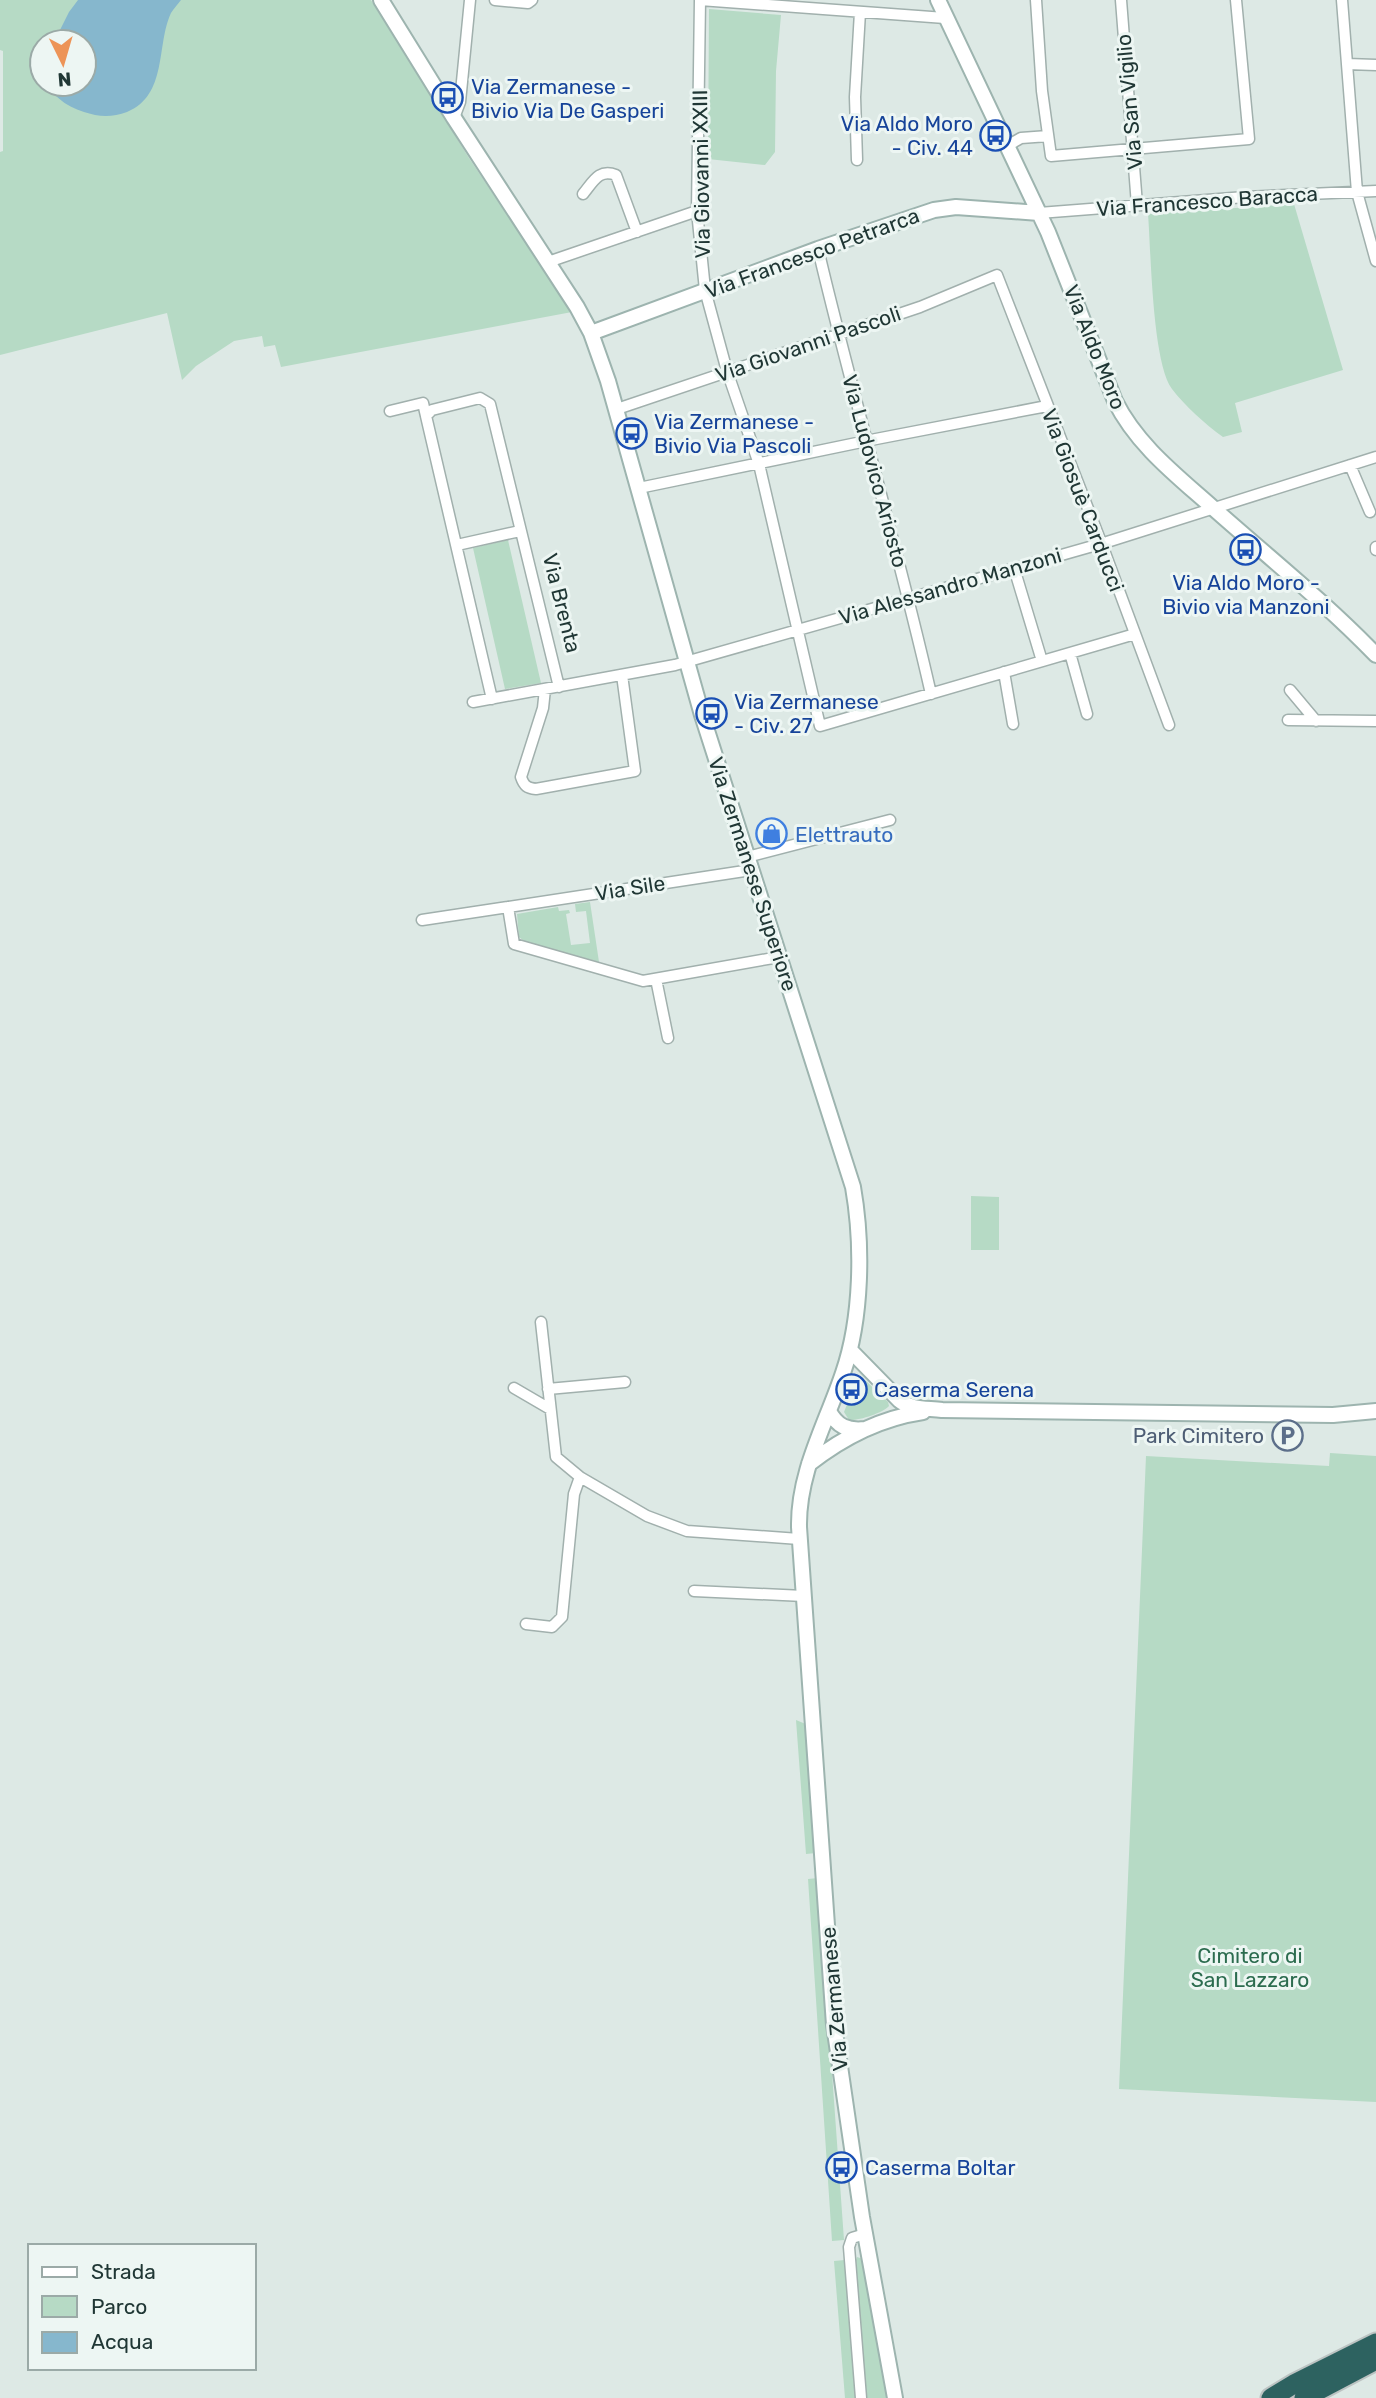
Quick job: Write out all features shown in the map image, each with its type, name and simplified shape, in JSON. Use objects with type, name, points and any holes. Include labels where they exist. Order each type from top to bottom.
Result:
[{"type":"highway","points":[[1299,2391],[1332,2355],[1376,2331]]},
{"type":"highway","points":[[1299,2391],[1376,2343]]},
{"type":"highway","points":[[1299,2391],[1376,2360]]},
{"type":"highway","points":[[1271,2398],[1376,2371]]},
{"type":"street","name":"Via Zermanese Superiore","points":[[381,0],[591,333],[617,409],[686,662],[853,1187]]},
{"type":"street","points":[[454,118],[460,102],[470,0]]},
{"type":"street","points":[[495,0],[527,3],[532,0]]},
{"type":"street","points":[[700,0],[946,18]]},
{"type":"street","name":"Via Giovanni XXIII","points":[[700,0],[697,211],[705,290],[727,371],[759,464],[820,726],[931,694]]},
{"type":"street","name":"Via Aldo Moro","points":[[939,0],[1039,213],[1115,401],[1126,420],[1149,450],[1376,655]]},
{"type":"street","points":[[1036,0],[1042,91],[1051,156],[1249,139],[1236,0]]},
{"type":"street","name":"Via San Vigilio","points":[[1121,0],[1137,205]]},
{"type":"street","points":[[1342,0],[1357,192],[1376,261]]},
{"type":"street","points":[[857,160],[855,97],[860,12]]},
{"type":"street","points":[[1347,64],[1376,65]]},
{"type":"street","points":[[1007,146],[1021,138],[1048,136]]},
{"type":"street","points":[[583,194],[599,174],[608,172],[616,175],[637,232]]},
{"type":"street","name":"Via Francesco Baracca","points":[[1039,213],[1245,197],[1376,191]]},
{"type":"street","name":"Via Francesco Petrarca","points":[[591,333],[818,249],[945,207],[1039,213]]},
{"type":"street","points":[[548,262],[697,211]]},
{"type":"street","name":"Via Ludovico Ariosto","points":[[818,249],[931,694]]},
{"type":"street","name":"Via Giovanni Pascoli","points":[[617,409],[920,307],[997,275]]},
{"type":"street","name":"Via Giosuè Carducci","points":[[997,275],[1169,725]]},
{"type":"street","name":"Via Brenta","points":[[426,416],[432,410],[480,398],[490,404],[559,687]]},
{"type":"street","points":[[390,411],[423,402],[492,699]]},
{"type":"street","points":[[639,488],[1047,406]]},
{"type":"street","name":"Via Alessandro Manzoni","points":[[473,702],[686,662],[1014,568],[1376,457]]},
{"type":"street","points":[[1350,465],[1370,512]]},
{"type":"street","name":"Via Brenta","points":[[457,545],[520,531]]},
{"type":"street","points":[[1014,568],[1042,661]]},
{"type":"street","points":[[931,694],[1135,634]]},
{"type":"street","points":[[1070,653],[1087,714]]},
{"type":"street","points":[[1004,672],[1013,724]]},
{"type":"street","points":[[545,689],[543,708],[521,777],[528,788],[536,789],[635,771],[622,675]]},
{"type":"street","points":[[1290,690],[1316,720]]},
{"type":"street","points":[[1287,720],[1376,721]]},
{"type":"street","name":"Via Sile","points":[[422,920],[749,864],[890,820]]},
{"type":"street","points":[[508,907],[514,944],[643,981],[779,957]]},
{"type":"street","points":[[656,979],[668,1038]]},
{"type":"street","name":"Via Zermanese","points":[[853,1187],[858,1244],[856,1306],[850,1350],[808,1465],[800,1504],[799,1539],[834,2025],[865,2234],[895,2398]]},
{"type":"street","points":[[541,1322],[556,1457],[580,1477],[647,1516],[687,1531],[799,1539]]},
{"type":"street","points":[[850,1350],[902,1403],[915,1408],[1333,1415],[1376,1411]]},
{"type":"street","points":[[548,1389],[625,1382]]},
{"type":"street","points":[[514,1388],[551,1409]]},
{"type":"street","points":[[808,1465],[869,1428],[900,1416],[942,1410]]},
{"type":"street","points":[[829,1411],[836,1422],[845,1428],[869,1428]]},
{"type":"street","points":[[526,1624],[552,1627],[562,1617],[574,1494],[580,1477]]},
{"type":"street","points":[[694,1591],[804,1596]]},
{"type":"street","points":[[861,2398],[850,2253],[852,2238],[865,2234]]},
{"type":"street","points":[[850,2253],[868,2249]]},
{"type":"green space","points":[[0,0],[371,0],[469,158],[572,312],[281,367],[275,345],[264,347],[262,336],[234,341],[196,366],[182,380],[167,313],[0,355],[3,51],[0,50]]},
{"type":"green space","points":[[709,9],[781,15],[776,71],[775,152],[765,165],[708,159]]},
{"type":"green space","points":[[1294,204],[1343,370],[1235,403],[1242,432],[1223,437],[1183,402],[1165,375],[1156,332],[1148,214]]},
{"type":"green space","points":[[508,540],[541,683],[505,689],[473,548]]},
{"type":"green space","points":[[590,902],[599,962],[524,941],[519,937],[517,914],[558,907],[559,911],[569,910],[570,913],[566,914],[571,945],[590,943],[586,911],[576,912],[575,904]]},
{"type":"green space","points":[[971,1196],[999,1197],[999,1250],[971,1250]]},
{"type":"green space","points":[[866,1381],[889,1406],[870,1416],[849,1420],[844,1412],[856,1382]]},
{"type":"green space","name":"Cimitero di San Lazzaro","points":[[1330,1453],[1376,1456],[1376,2102],[1119,2089],[1146,1456],[1329,1466]]},
{"type":"green space","points":[[796,1720],[808,1725],[816,1853],[806,1854]]},
{"type":"green space","points":[[818,1878],[844,2240],[832,2241],[808,1879]]},
{"type":"green space","points":[[857,2257],[863,2259],[888,2398],[866,2398]]},
{"type":"green space","points":[[845,2260],[856,2398],[845,2398],[834,2261]]},
{"type":"water","points":[[78,0],[181,0],[171,13],[166,26],[155,82],[140,104],[127,112],[103,116],[81,111],[59,98],[98,98],[98,28],[61,28]]},
{"type":"place","name":"Via Zermanese - Bivio Via De Gasperi","points":[[448,98]]},
{"type":"place","name":"Via Aldo Moro - Civ. 44","points":[[996,135]]},
{"type":"place","name":"Via Zermanese - Bivio Via Pascoli","points":[[631,433]]},
{"type":"place","name":"Via Aldo Moro - Bivio via Manzoni","points":[[1246,550]]},
{"type":"place","name":"Via Zermanese - Civ. 27","points":[[711,713]]},
{"type":"place","name":"Elettrauto","points":[[772,834]]},
{"type":"place","name":"Caserma Serena","points":[[851,1389]]},
{"type":"place","name":"Park Cimitero","points":[[1287,1435]]},
{"type":"place","name":"Caserma Boltar","points":[[842,2167]]}]
